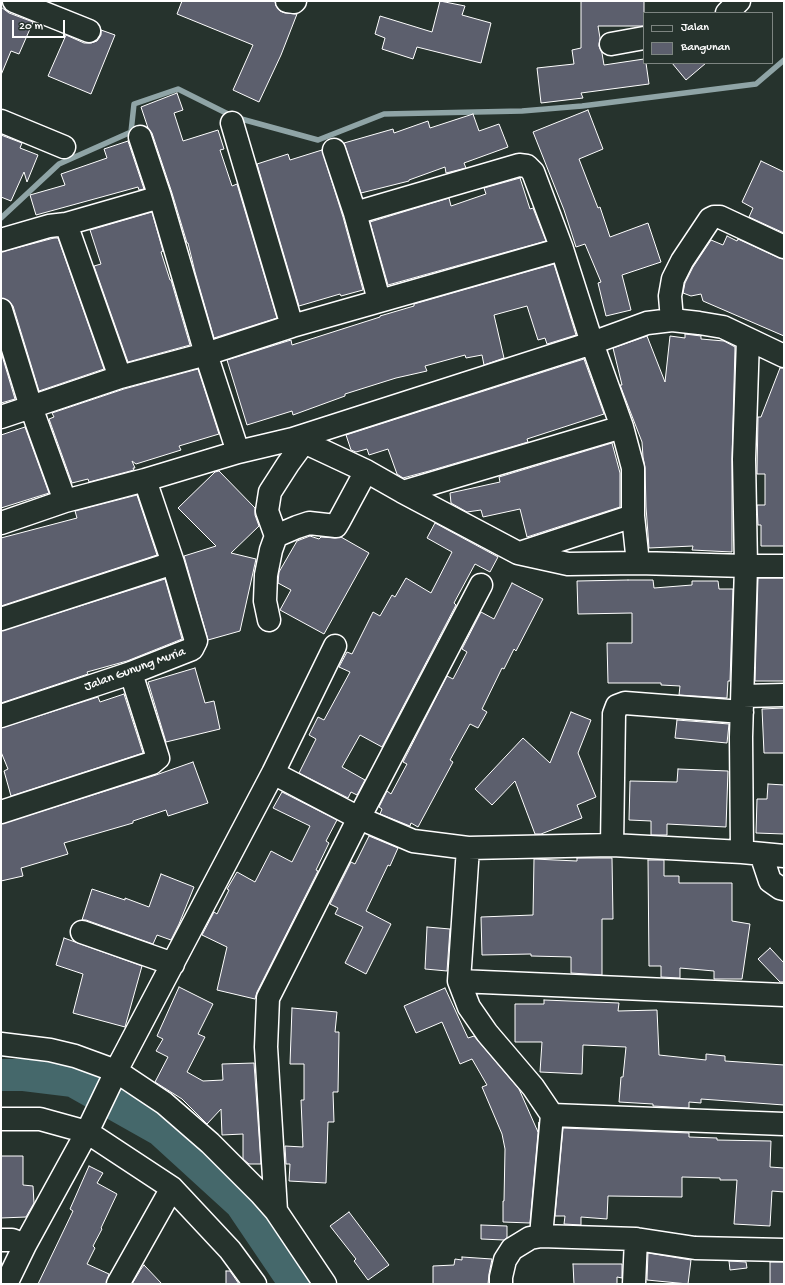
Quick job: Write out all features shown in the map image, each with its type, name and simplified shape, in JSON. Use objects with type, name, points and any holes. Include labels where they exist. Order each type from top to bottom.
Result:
[{"type":"street","points":[[14,1],[89,31]]},
{"type":"street","points":[[286,1],[295,1]]},
{"type":"street","points":[[728,12],[739,1]]},
{"type":"street","points":[[611,44],[643,38]]},
{"type":"street","points":[[1,121],[64,147]]},
{"type":"street","points":[[232,123],[292,326]]},
{"type":"street","points":[[140,137],[160,197],[206,354],[238,452]]},
{"type":"street","points":[[334,150],[355,213],[379,300]]},
{"type":"street","points":[[355,213],[519,165],[527,166],[533,172],[562,249],[592,343],[622,427],[633,468],[633,516],[638,563]]},
{"type":"street","points":[[5,234],[66,224],[160,197]]},
{"type":"street","points":[[672,320],[670,296],[673,279],[682,261],[710,220],[714,217],[720,218],[784,247]]},
{"type":"street","points":[[66,224],[120,377]]},
{"type":"street","points":[[1,417],[120,377],[206,354],[379,300],[562,249]]},
{"type":"street","points":[[1,310],[32,407],[65,501]]},
{"type":"street","points":[[1,523],[65,501],[145,480],[238,452],[299,440],[592,343],[647,323],[672,320],[699,323],[723,328],[784,356]]},
{"type":"street","points":[[748,339],[744,459],[746,566],[742,704],[751,853],[770,881],[784,889]]},
{"type":"street","points":[[403,492],[622,427]]},
{"type":"street","points":[[299,440],[366,471],[518,553],[568,564],[638,563],[784,566]]},
{"type":"street","points":[[269,620],[265,601],[266,575],[271,550],[276,536],[266,511],[270,492],[288,464],[299,440]]},
{"type":"street","points":[[276,536],[309,523],[336,526],[366,471]]},
{"type":"street","name":"Jalan Gunung Muria","points":[[1,716],[131,673],[192,649],[196,641],[173,563],[145,480]]},
{"type":"street","points":[[518,553],[633,516]]},
{"type":"street","points":[[1,619],[173,563]]},
{"type":"street","points":[[276,1210],[266,1047],[268,998],[359,818],[481,584]]},
{"type":"street","points":[[6,1284],[25,1245],[89,1127],[114,1076],[273,773],[335,646]]},
{"type":"street","points":[[1,812],[152,763],[158,758],[131,673]]},
{"type":"street","points":[[612,845],[614,714],[617,706],[625,703],[742,704],[784,695]]},
{"type":"street","points":[[273,773],[359,818],[413,841],[468,848],[612,845],[784,856]]},
{"type":"street","points":[[468,848],[459,981],[469,1007],[487,1033],[533,1087],[552,1115],[540,1236]]},
{"type":"street","points":[[82,932],[173,964]]},
{"type":"street","points":[[459,981],[784,995]]},
{"type":"street","points":[[1,1044],[50,1050],[75,1056],[164,1103],[210,1143],[276,1210],[325,1284]]},
{"type":"street","points":[[552,1115],[784,1124]]},
{"type":"street","points":[[1,1120],[40,1119],[89,1127],[172,1188],[230,1250],[255,1284]]},
{"type":"street","points":[[118,1284],[172,1188]]},
{"type":"street","points":[[501,1284],[505,1260],[512,1249],[530,1238],[540,1236],[636,1239],[695,1248],[784,1250]]},
{"type":"street","points":[[634,1284],[636,1239]]},
{"type":"street","points":[[1,1240],[12,1240],[25,1245]]},
{"type":"building","points":[[182,1],[275,1],[276,6],[280,11],[297,14],[281,55],[259,102],[233,90],[253,45],[177,14]]},
{"type":"building","points":[[440,1],[465,6],[462,15],[491,23],[481,63],[417,47],[413,59],[382,49],[385,38],[375,34],[380,16],[432,32]]},
{"type":"building","points":[[581,1],[644,1],[643,26],[598,26],[600,38],[599,46],[604,65],[643,59],[643,64],[646,64],[649,84],[581,93],[583,98],[541,103],[537,68],[574,64],[572,50],[581,48]]},
{"type":"building","points":[[1,7],[9,13],[33,22],[19,54],[11,51],[1,75]]},
{"type":"building","points":[[101,30],[115,35],[91,94],[48,76],[66,35],[84,43],[91,43],[97,41],[101,35]]},
{"type":"building","points":[[673,64],[705,64],[686,80]]},
{"type":"building","points":[[177,93],[183,110],[174,113],[183,141],[218,130],[224,149],[220,150],[232,186],[237,184],[277,318],[214,338],[188,243],[152,133],[148,128],[141,107]]},
{"type":"building","points":[[588,110],[603,149],[579,159],[598,208],[600,207],[610,237],[648,223],[661,262],[622,275],[631,310],[606,316],[598,283],[601,282],[585,244],[576,247],[564,210],[533,132]]},
{"type":"building","points":[[473,114],[479,131],[499,124],[508,147],[464,163],[466,168],[446,173],[445,167],[409,181],[361,193],[344,143],[393,129],[394,133],[428,121],[430,128]]},
{"type":"building","points":[[1,135],[22,143],[20,148],[38,155],[27,182],[24,172],[11,201],[1,197]]},
{"type":"building","points":[[128,141],[144,189],[139,190],[138,187],[36,215],[30,195],[65,185],[61,174],[107,158],[104,149]]},
{"type":"building","points":[[322,150],[343,217],[363,290],[341,296],[340,294],[299,306],[257,164],[288,154],[290,160]]},
{"type":"building","points":[[761,161],[784,172],[784,233],[749,217],[753,208],[742,202]]},
{"type":"building","points":[[520,178],[530,209],[533,208],[546,241],[388,285],[370,222],[449,198],[451,206],[486,194],[484,188]]},
{"type":"building","points":[[152,212],[163,251],[161,252],[171,280],[190,345],[128,362],[94,266],[101,264],[90,230]]},
{"type":"building","points":[[727,236],[737,241],[738,239],[784,259],[784,336],[703,301],[701,294],[691,296],[683,293],[685,283],[693,267],[711,240],[723,245]]},
{"type":"building","points":[[58,238],[104,369],[39,391],[13,306],[9,301],[1,298],[1,252]]},
{"type":"building","points":[[554,264],[576,335],[547,344],[545,338],[538,340],[527,306],[494,315],[504,358],[484,365],[482,355],[466,358],[465,355],[425,366],[427,371],[396,378],[345,394],[345,396],[293,415],[292,411],[247,425],[227,360],[291,340],[292,345],[414,306],[414,304]]},
{"type":"building","points":[[685,334],[701,336],[701,339],[724,341],[735,347],[732,459],[732,552],[692,550],[693,546],[649,548],[645,468],[642,442],[620,385],[622,385],[613,348],[647,336],[665,382],[670,336],[685,338]]},
{"type":"building","points":[[1,352],[15,399],[1,403]]},
{"type":"building","points":[[584,359],[604,414],[527,439],[528,442],[403,478],[397,474],[388,449],[369,455],[367,449],[356,452],[351,450],[346,435]]},
{"type":"building","points":[[780,368],[784,368],[784,546],[761,546],[761,525],[758,525],[757,505],[765,505],[765,474],[757,474],[758,417],[761,417]]},
{"type":"building","points":[[198,369],[219,434],[179,446],[181,450],[136,464],[132,461],[135,468],[133,468],[134,470],[89,482],[88,479],[72,483],[49,419],[54,417],[52,413],[124,389]]},
{"type":"building","points":[[25,427],[49,493],[1,508],[1,435]]},
{"type":"building","points":[[612,443],[620,473],[620,507],[527,537],[520,509],[483,517],[481,510],[467,512],[451,503],[450,493],[500,482],[499,477]]},
{"type":"building","points":[[219,471],[255,508],[255,515],[259,526],[231,553],[256,559],[240,631],[208,640],[184,556],[216,546],[178,508],[215,472]]},
{"type":"building","points":[[137,495],[157,555],[1,606],[1,538],[77,518],[75,511]]},
{"type":"building","points":[[435,523],[498,557],[490,572],[475,564],[454,603],[456,605],[382,747],[360,735],[342,767],[365,780],[357,795],[351,792],[348,798],[299,773],[316,739],[309,735],[318,717],[324,720],[350,672],[339,667],[347,652],[352,654],[373,612],[380,616],[392,595],[395,597],[406,578],[431,593],[452,552],[427,538]]},
{"type":"building","points":[[310,536],[319,539],[321,537],[341,537],[369,553],[324,634],[280,610],[291,590],[278,583],[279,572],[297,541]]},
{"type":"building","points":[[758,578],[784,578],[784,681],[755,681]]},
{"type":"building","points":[[165,579],[182,639],[127,661],[87,672],[88,674],[1,703],[1,631]]},
{"type":"building","points":[[653,580],[654,588],[692,585],[692,581],[718,581],[719,589],[733,589],[730,681],[728,681],[727,698],[679,695],[680,686],[661,685],[661,683],[608,683],[607,643],[632,643],[632,613],[578,614],[577,581]]},
{"type":"building","points":[[512,583],[543,599],[516,651],[514,649],[504,669],[502,668],[482,709],[487,712],[478,728],[470,724],[450,760],[453,762],[418,827],[411,823],[410,826],[380,814],[382,809],[379,807],[387,791],[391,794],[407,764],[403,762],[447,676],[453,679],[467,652],[462,649],[481,612],[494,619]]},
{"type":"building","points":[[195,668],[205,703],[214,701],[220,729],[166,742],[148,682]]},
{"type":"building","points":[[124,694],[143,753],[11,796],[4,771],[8,769],[1,752],[1,728],[98,697],[100,702]]},
{"type":"building","points":[[784,708],[784,753],[764,753],[762,709]]},
{"type":"building","points":[[571,712],[591,720],[578,753],[596,797],[577,805],[582,818],[541,834],[535,834],[515,781],[492,805],[475,789],[523,738],[550,763]]},
{"type":"building","points":[[677,720],[729,724],[727,743],[675,738]]},
{"type":"building","points":[[193,762],[208,803],[168,816],[166,810],[133,821],[133,823],[64,843],[68,854],[21,868],[23,876],[1,881],[1,824]]},
{"type":"building","points":[[678,769],[728,771],[726,827],[667,824],[667,835],[651,835],[651,821],[629,820],[630,781],[677,782]]},
{"type":"building","points":[[768,784],[784,785],[784,834],[756,833],[757,799],[767,799]]},
{"type":"building","points":[[282,792],[337,820],[326,841],[329,843],[316,870],[318,871],[257,992],[255,999],[217,990],[227,947],[202,935],[214,912],[217,914],[229,890],[227,889],[237,872],[255,882],[271,851],[292,862],[310,826],[273,808]]},
{"type":"building","points":[[369,836],[398,848],[390,866],[388,865],[366,911],[391,924],[366,974],[345,963],[363,927],[335,914],[338,908],[330,904],[351,862],[355,864]]},
{"type":"building","points":[[577,858],[612,858],[613,919],[602,919],[602,975],[571,973],[571,957],[531,956],[531,954],[482,955],[481,917],[533,915],[534,859],[577,861]]},
{"type":"building","points":[[648,860],[664,860],[664,876],[679,876],[679,883],[732,883],[732,921],[750,924],[742,979],[714,979],[714,971],[680,968],[680,978],[661,977],[661,966],[649,966]]},
{"type":"building","points":[[161,874],[194,887],[171,940],[157,935],[153,944],[86,920],[82,920],[92,889],[125,900],[125,898],[149,907]]},
{"type":"building","points":[[427,927],[450,929],[447,971],[425,969]]},
{"type":"building","points":[[64,938],[142,966],[125,1027],[73,1013],[83,974],[56,965]]},
{"type":"building","points":[[770,948],[784,963],[784,982],[780,982],[758,959]]},
{"type":"building","points":[[179,987],[213,1004],[198,1034],[205,1037],[187,1072],[203,1081],[223,1080],[222,1064],[254,1063],[261,1164],[249,1164],[243,1159],[243,1134],[222,1135],[221,1109],[207,1124],[182,1099],[155,1082],[168,1057],[156,1051],[163,1039],[157,1036]]},
{"type":"building","points":[[445,988],[468,1038],[474,1036],[519,1089],[538,1132],[539,1122],[530,1223],[503,1222],[505,1149],[502,1134],[482,1087],[487,1085],[472,1059],[460,1064],[442,1022],[416,1033],[404,1006]]},
{"type":"building","points":[[544,1000],[619,1003],[618,1011],[657,1010],[659,1055],[706,1060],[706,1054],[725,1056],[725,1061],[784,1065],[784,1105],[701,1099],[701,1103],[689,1102],[689,1108],[619,1102],[626,1047],[583,1045],[582,1074],[540,1072],[542,1042],[515,1042],[515,1004],[544,1004]]},
{"type":"building","points":[[292,1008],[337,1012],[335,1032],[339,1032],[338,1092],[333,1092],[334,1122],[328,1122],[326,1183],[289,1181],[290,1164],[286,1164],[285,1146],[303,1147],[301,1100],[304,1100],[304,1064],[290,1064]]},
{"type":"building","points":[[563,1128],[689,1133],[689,1137],[717,1138],[717,1140],[771,1141],[770,1167],[784,1168],[784,1192],[772,1191],[770,1226],[734,1224],[737,1180],[682,1177],[682,1197],[608,1196],[607,1219],[581,1217],[581,1225],[564,1224],[565,1216],[555,1216]]},
{"type":"building","points":[[1,1156],[23,1156],[23,1185],[33,1186],[34,1203],[26,1217],[1,1218]]},
{"type":"building","points":[[89,1166],[103,1173],[97,1183],[117,1194],[93,1246],[95,1248],[87,1264],[109,1274],[106,1284],[38,1284],[73,1211],[70,1209]]},
{"type":"building","points":[[349,1212],[389,1265],[368,1280],[354,1261],[356,1259],[330,1226]]},
{"type":"building","points":[[481,1225],[507,1226],[507,1238],[504,1240],[481,1239]]},
{"type":"building","points":[[648,1253],[691,1260],[688,1284],[647,1280]]},
{"type":"building","points":[[462,1257],[492,1259],[488,1284],[433,1284],[433,1266],[454,1265],[455,1259],[462,1260]]},
{"type":"building","points":[[729,1261],[746,1262],[747,1268],[730,1270]]},
{"type":"building","points":[[770,1262],[784,1262],[784,1284],[770,1284]]},
{"type":"building","points":[[573,1264],[622,1264],[622,1278],[617,1277],[617,1284],[574,1284]]},
{"type":"building","points":[[144,1265],[162,1284],[132,1284]]},
{"type":"building","points":[[226,1271],[230,1271],[239,1284],[226,1284]]},
{"type":"waterway","points":[[1,218],[59,164],[131,132],[134,104],[178,89],[234,117],[318,140],[384,114],[522,111],[582,106],[756,84],[784,60]]},
{"type":"waterway","points":[[1,1075],[24,1075],[73,1081],[160,1130],[241,1204],[295,1284]]}]
